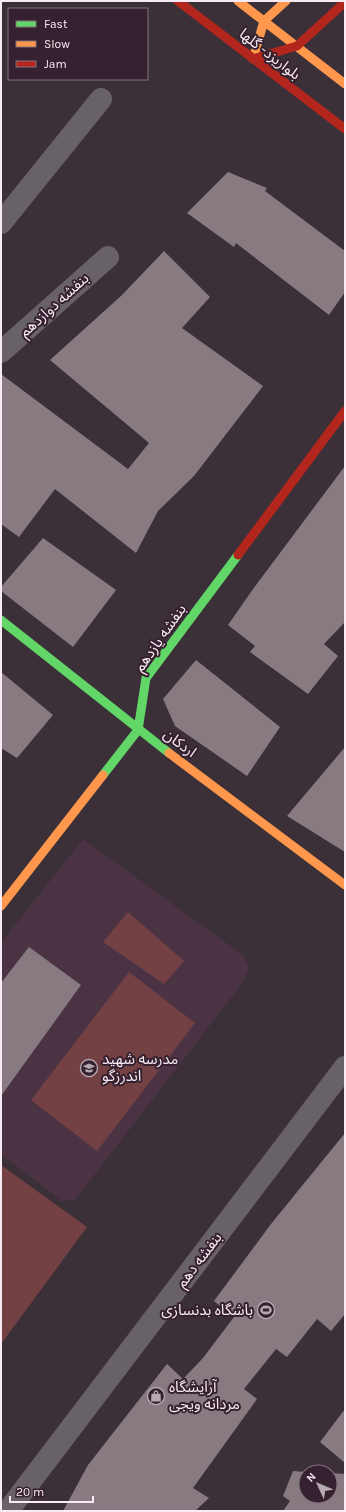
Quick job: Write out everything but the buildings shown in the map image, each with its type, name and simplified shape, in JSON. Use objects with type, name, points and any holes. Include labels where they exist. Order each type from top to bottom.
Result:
[{"type":"street","name":"بلواریزد- گلها","points":[[178,1],[345,129]]},
{"type":"street","points":[[238,1],[345,84]]},
{"type":"street","points":[[253,59],[264,21],[286,1]]},
{"type":"street","points":[[253,59],[297,46],[345,2]]},
{"type":"street","points":[[1,223],[101,99]]},
{"type":"street","name":"بنفشه دوازدهم","points":[[1,352],[108,257]]},
{"type":"street","name":"بنفشه یازدهم","points":[[1,906],[138,730],[146,678],[345,411]]},
{"type":"street","name":"اردکان","points":[[1,620],[138,730],[345,885]]},
{"type":"street","name":"بنفشه دهم","points":[[8,1511],[345,1067]]},
{"type":"shaded area","name":"مدرسه شهید اندرزگو","points":[[83,839],[244,956],[249,968],[243,982],[75,1200],[62,1201],[1,1154],[1,943]]},
{"type":"shaded area","points":[[128,912],[184,961],[164,984],[103,942]]},
{"type":"shaded area","points":[[129,972],[195,1023],[97,1151],[31,1100]]},
{"type":"shaded area","points":[[1,1165],[87,1227],[1,1344]]},
{"type":"traffic: fast","points":[[103,775],[138,730],[146,678],[238,555]]},
{"type":"traffic: fast","points":[[1,620],[169,753]]},
{"type":"traffic: slow","points":[[238,1],[345,84]]},
{"type":"traffic: slow","points":[[253,59],[264,21],[286,1]]},
{"type":"traffic: slow","points":[[169,753],[345,885]]},
{"type":"traffic: slow","points":[[1,906],[103,775]]},
{"type":"traffic: jam","points":[[178,1],[345,129]]},
{"type":"traffic: jam","points":[[253,59],[297,46],[345,2]]},
{"type":"traffic: jam","points":[[238,555],[345,411]]},
{"type":"place","name":"مدرسه شهید اندرزگو","points":[[89,1068]]},
{"type":"place","name":"باشگاه بدنسازی","points":[[266,1310]]},
{"type":"place","name":"آرایشگاه مردانه ویجی","points":[[156,1396]]}]
